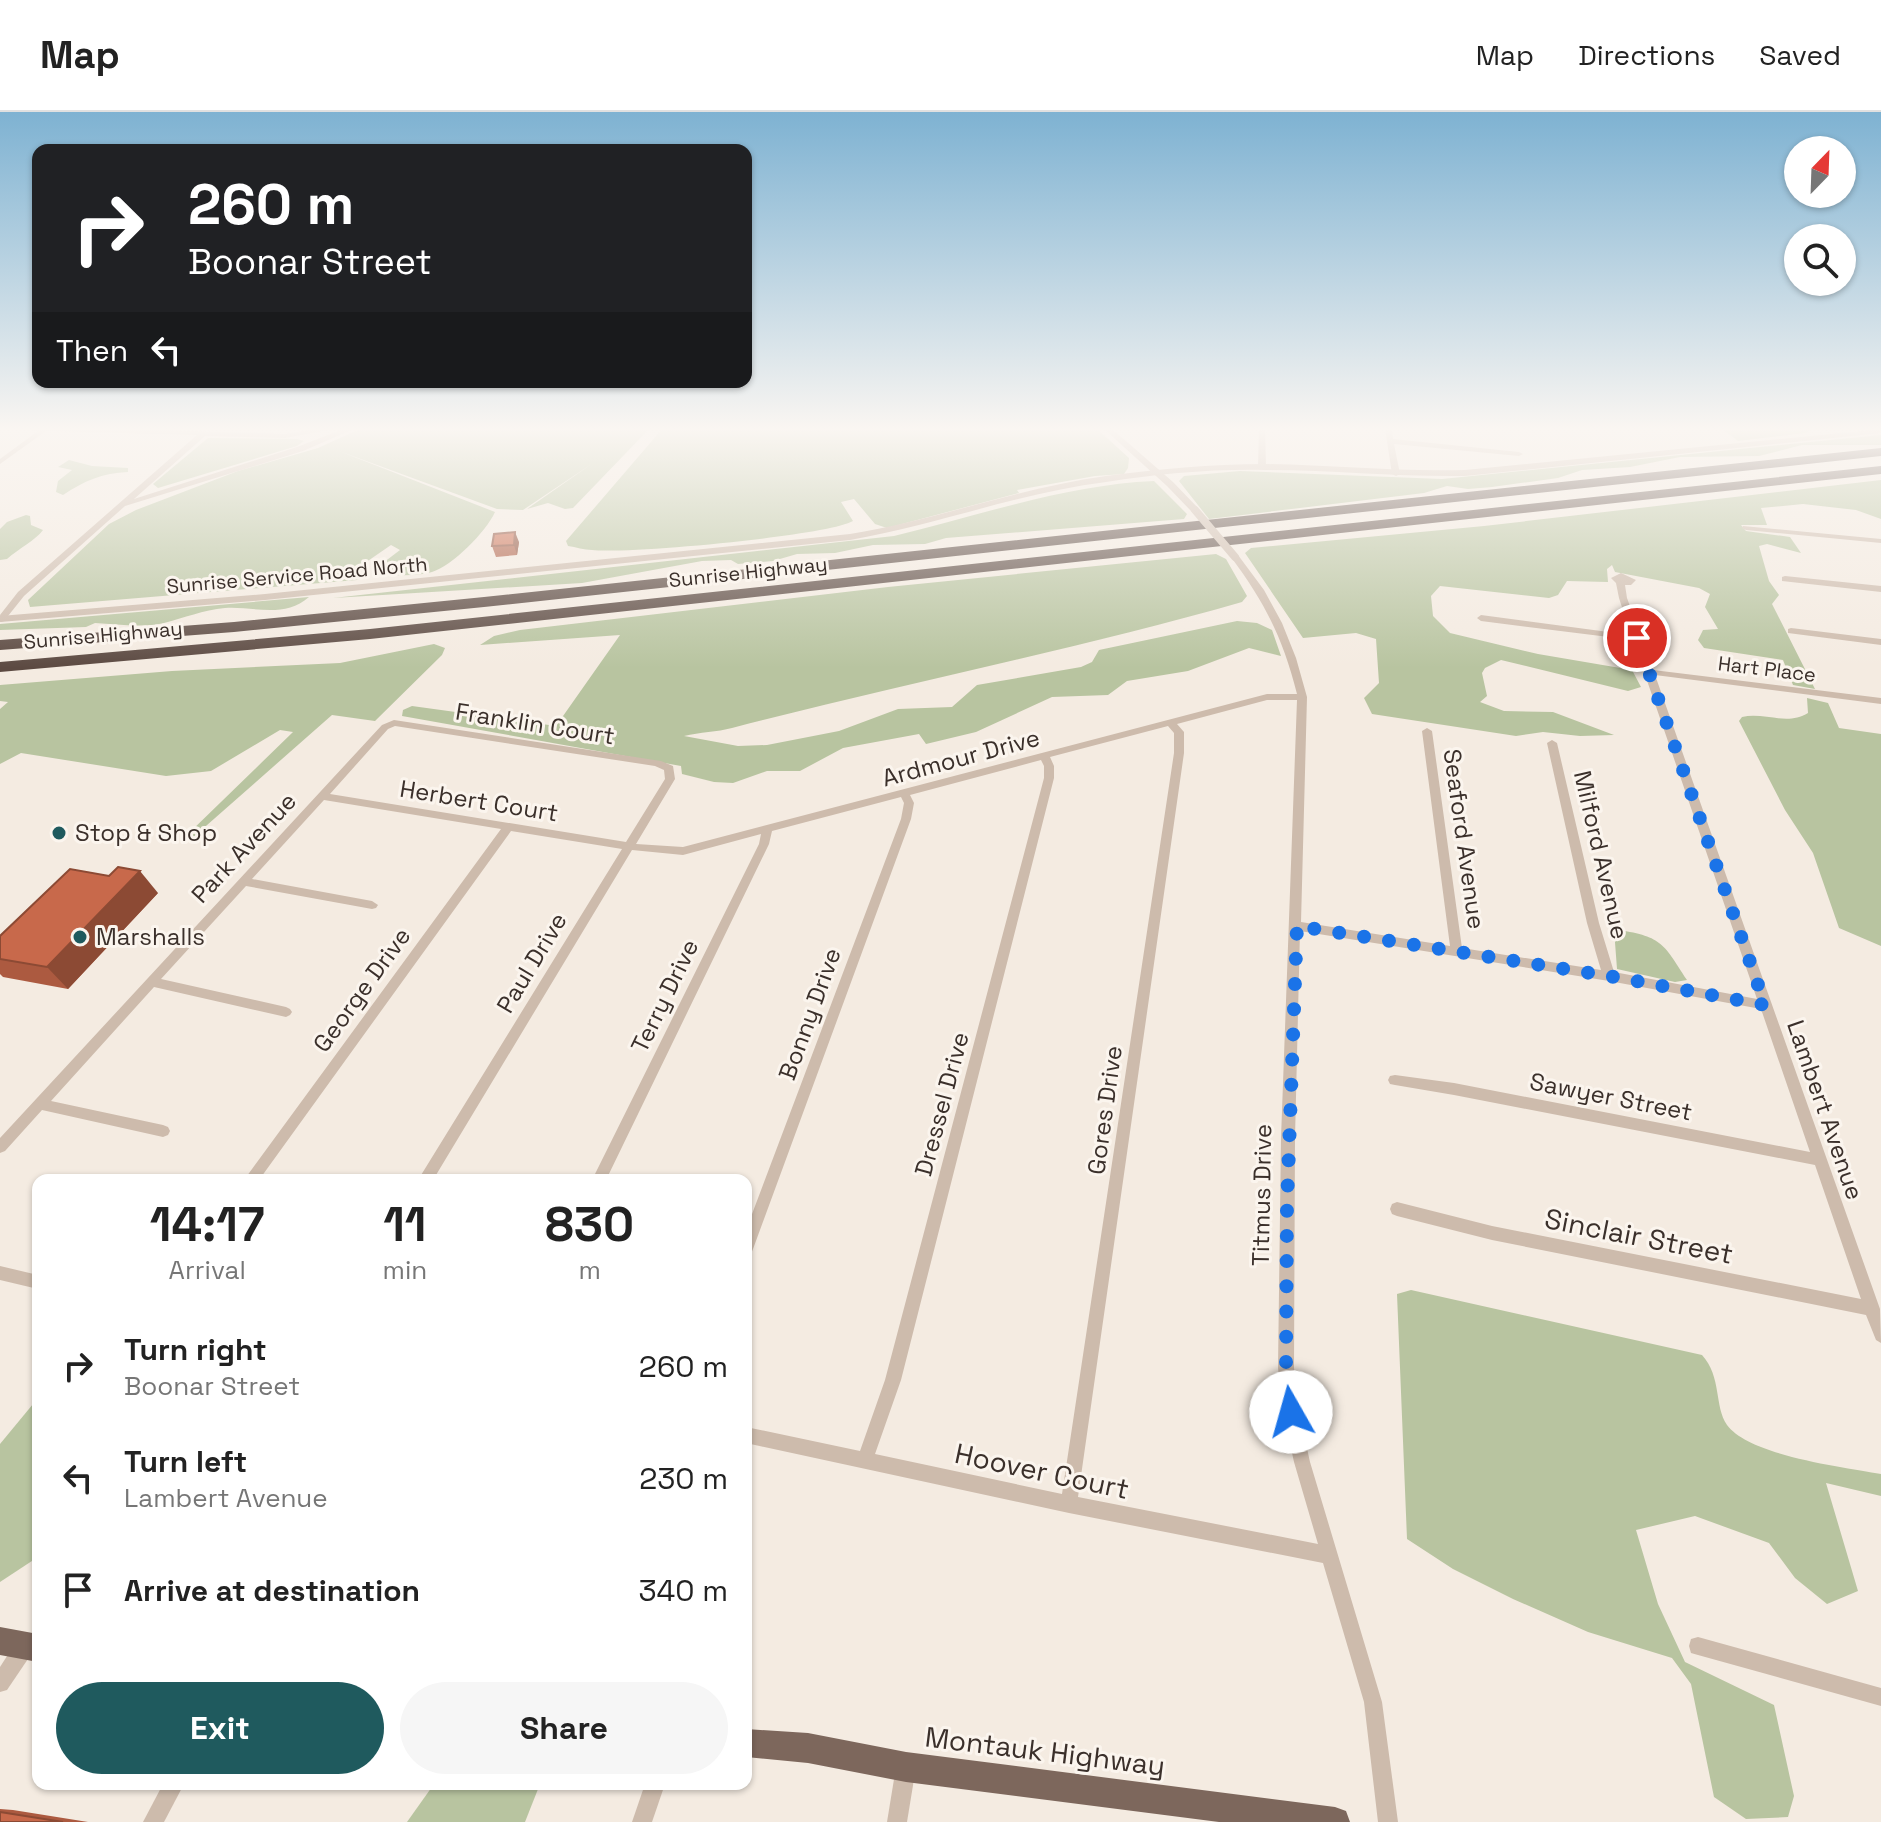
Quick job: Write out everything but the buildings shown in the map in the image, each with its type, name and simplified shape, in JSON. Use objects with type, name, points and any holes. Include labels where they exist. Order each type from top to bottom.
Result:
[{"type":"highway","name":"Sunrise Highway","points":[[0,645],[234,627],[484,602],[1361,508]]},
{"type":"highway","name":"Sunrise Highway","points":[[0,667],[370,634],[1533,508]]},
{"type":"main road","name":"Montauk Highway","points":[[752,1743],[808,1748],[906,1767],[1335,1822]]},
{"type":"street","points":[[0,619],[21,594],[119,508]]},
{"type":"street","name":"Sunrise Service Road North","points":[[0,619],[265,597],[850,537],[934,522],[986,508]]},
{"type":"street","name":"Titmus Drive","points":[[1193,508],[1262,591],[1282,628],[1302,697],[1288,1138],[1286,1368],[1302,1462],[1373,1702],[1388,1822]]},
{"type":"street","points":[[1746,528],[1881,541]]},
{"type":"street","points":[[1785,579],[1881,589]]},
{"type":"street","name":"Lambert Avenue","points":[[1620,582],[1881,1335]]},
{"type":"street","points":[[1481,618],[1637,638]]},
{"type":"street","points":[[1791,631],[1881,642]]},
{"type":"street","name":"Hart Place","points":[[1649,672],[1881,701]]},
{"type":"street","name":"Ardmour Drive","points":[[629,846],[666,852],[698,850],[1267,697],[1302,697]]},
{"type":"street","name":"Franklin Court","points":[[394,723],[657,763],[669,768]]},
{"type":"street","name":"Park Avenue","points":[[0,1147],[376,735],[394,723]]},
{"type":"street","name":"Gores Drive","points":[[1069,1504],[1179,753],[1179,732],[1172,724]]},
{"type":"street","name":"Seaford Avenue","points":[[1427,731],[1457,952]]},
{"type":"street","name":"Milford Avenue","points":[[1552,743],[1593,923],[1609,976]]},
{"type":"street","name":"Dressel Drive","points":[[865,1460],[893,1380],[1049,778],[1045,757]]},
{"type":"street","name":"Paul Drive","points":[[429,1174],[670,779],[669,768]]},
{"type":"street","name":"Bonny Drive","points":[[752,1233],[906,819],[909,803],[904,794]]},
{"type":"street","name":"Herbert Court","points":[[322,796],[629,846]]},
{"type":"street","name":"George Drive","points":[[255,1174],[509,826]]},
{"type":"street","name":"Terry Drive","points":[[602,1174],[764,844],[767,830]]},
{"type":"street","points":[[243,881],[372,905]]},
{"type":"street","points":[[1297,926],[1609,976],[1765,1005]]},
{"type":"street","points":[[151,982],[286,1012]]},
{"type":"street","name":"Sawyer Street","points":[[1395,1080],[1467,1091],[1819,1160]]},
{"type":"street","points":[[40,1104],[163,1131]]},
{"type":"street","name":"Sinclair Street","points":[[1397,1209],[1492,1233],[1872,1309]]},
{"type":"street","points":[[0,1273],[32,1281]]},
{"type":"street","name":"Hoover Court","points":[[752,1436],[1328,1555]]},
{"type":"street","points":[[0,1683],[21,1645]]},
{"type":"street","points":[[1698,1646],[1881,1697]]},
{"type":"street","points":[[897,1822],[906,1767]]},
{"type":"street","points":[[153,1822],[171,1790]]},
{"type":"street","points":[[642,1822],[653,1790]]},
{"type":"green space","points":[[484,508],[495,512],[468,547],[440,569],[426,574],[375,574],[379,566],[400,550],[391,545],[362,565],[357,580],[30,607],[28,600],[109,524],[136,510]]},
{"type":"green space","points":[[494,508],[526,508],[523,510]]},
{"type":"green space","points":[[594,508],[845,508],[853,521],[836,527],[726,543],[644,549],[592,550],[568,546],[566,541]]},
{"type":"green space","points":[[861,508],[963,508],[887,528],[875,524]]},
{"type":"green space","points":[[1001,508],[1181,508],[1187,514],[1184,519],[946,538],[925,544],[873,545],[835,553],[797,554],[773,561],[738,564],[731,560],[702,561],[582,583],[333,598],[894,536]]},
{"type":"green space","points":[[1200,508],[1302,508],[1209,519]]},
{"type":"green space","points":[[1641,508],[1763,508],[1767,525],[1741,525],[1746,531],[1790,537],[1801,553],[1767,544],[1759,546],[1769,581],[1779,595],[1772,604],[1815,689],[1793,685],[1783,660],[1704,648],[1698,640],[1703,630],[1718,629],[1705,607],[1710,594],[1699,588],[1615,572],[1612,565],[1607,569],[1608,582],[1567,581],[1558,595],[1549,598],[1440,586],[1431,596],[1433,616],[1450,633],[1538,654],[1632,670],[1641,687],[1628,691],[1501,660],[1485,668],[1482,673],[1487,696],[1480,702],[1504,711],[1553,712],[1614,735],[1580,736],[1543,732],[1516,736],[1372,714],[1364,698],[1379,683],[1376,639],[1356,633],[1303,638],[1245,553],[1251,548]]},
{"type":"green space","points":[[1837,508],[1881,508],[1881,519],[1856,510]]},
{"type":"green space","points":[[30,516],[31,525],[43,530],[7,559],[0,560],[0,529],[7,522]]},
{"type":"green space","points":[[1216,554],[1226,559],[1247,596],[1242,602],[1052,651],[726,729],[684,736],[738,746],[767,745],[839,731],[898,709],[952,707],[977,685],[1081,667],[1092,662],[1099,650],[1237,621],[1257,623],[1272,630],[1281,656],[1249,648],[1188,671],[1127,681],[1108,695],[1052,697],[976,732],[926,744],[919,734],[843,748],[800,771],[767,771],[733,783],[714,782],[682,774],[681,766],[402,716],[403,710],[412,706],[556,726],[620,635],[480,645],[494,636],[520,630],[888,587]]},
{"type":"green space","points":[[309,597],[299,604],[279,610],[225,608],[156,624],[95,623],[86,627],[0,630],[0,624]]},
{"type":"green space","points":[[434,644],[445,648],[442,655],[375,721],[332,715],[190,840],[187,835],[293,732],[280,730],[211,771],[166,776],[21,753],[0,764],[0,709],[8,702],[0,701],[0,685],[172,671],[340,663]]},
{"type":"green space","points":[[1807,698],[1828,703],[1839,728],[1881,734],[1881,946],[1839,928],[1813,853],[1785,810],[1739,721],[1742,717],[1751,716],[1800,717],[1808,713]]},
{"type":"green space","points":[[1614,929],[1652,938],[1666,949],[1687,980],[1675,982],[1617,969]]},
{"type":"green space","points":[[1411,1290],[1702,1355],[1713,1373],[1723,1417],[1739,1436],[1776,1452],[1881,1474],[1881,1496],[1826,1483],[1858,1591],[1827,1604],[1795,1578],[1769,1543],[1695,1516],[1636,1530],[1658,1604],[1685,1662],[1774,1705],[1794,1796],[1788,1817],[1746,1819],[1714,1797],[1691,1684],[1672,1658],[1588,1632],[1513,1599],[1453,1569],[1407,1539],[1397,1294]]},
{"type":"green space","points":[[32,1405],[32,1561],[0,1582],[0,1444]]},
{"type":"green space","points":[[430,1790],[538,1790],[525,1822],[407,1822]]},
{"type":"place","name":"Stop & Shop","points":[[59,833]]},
{"type":"place","name":"Marshalls","points":[[80,937]]},
{"type":"route","points":[[1291,1412],[1286,1368],[1287,1205],[1297,926],[1609,976],[1765,1005],[1637,638]]}]
